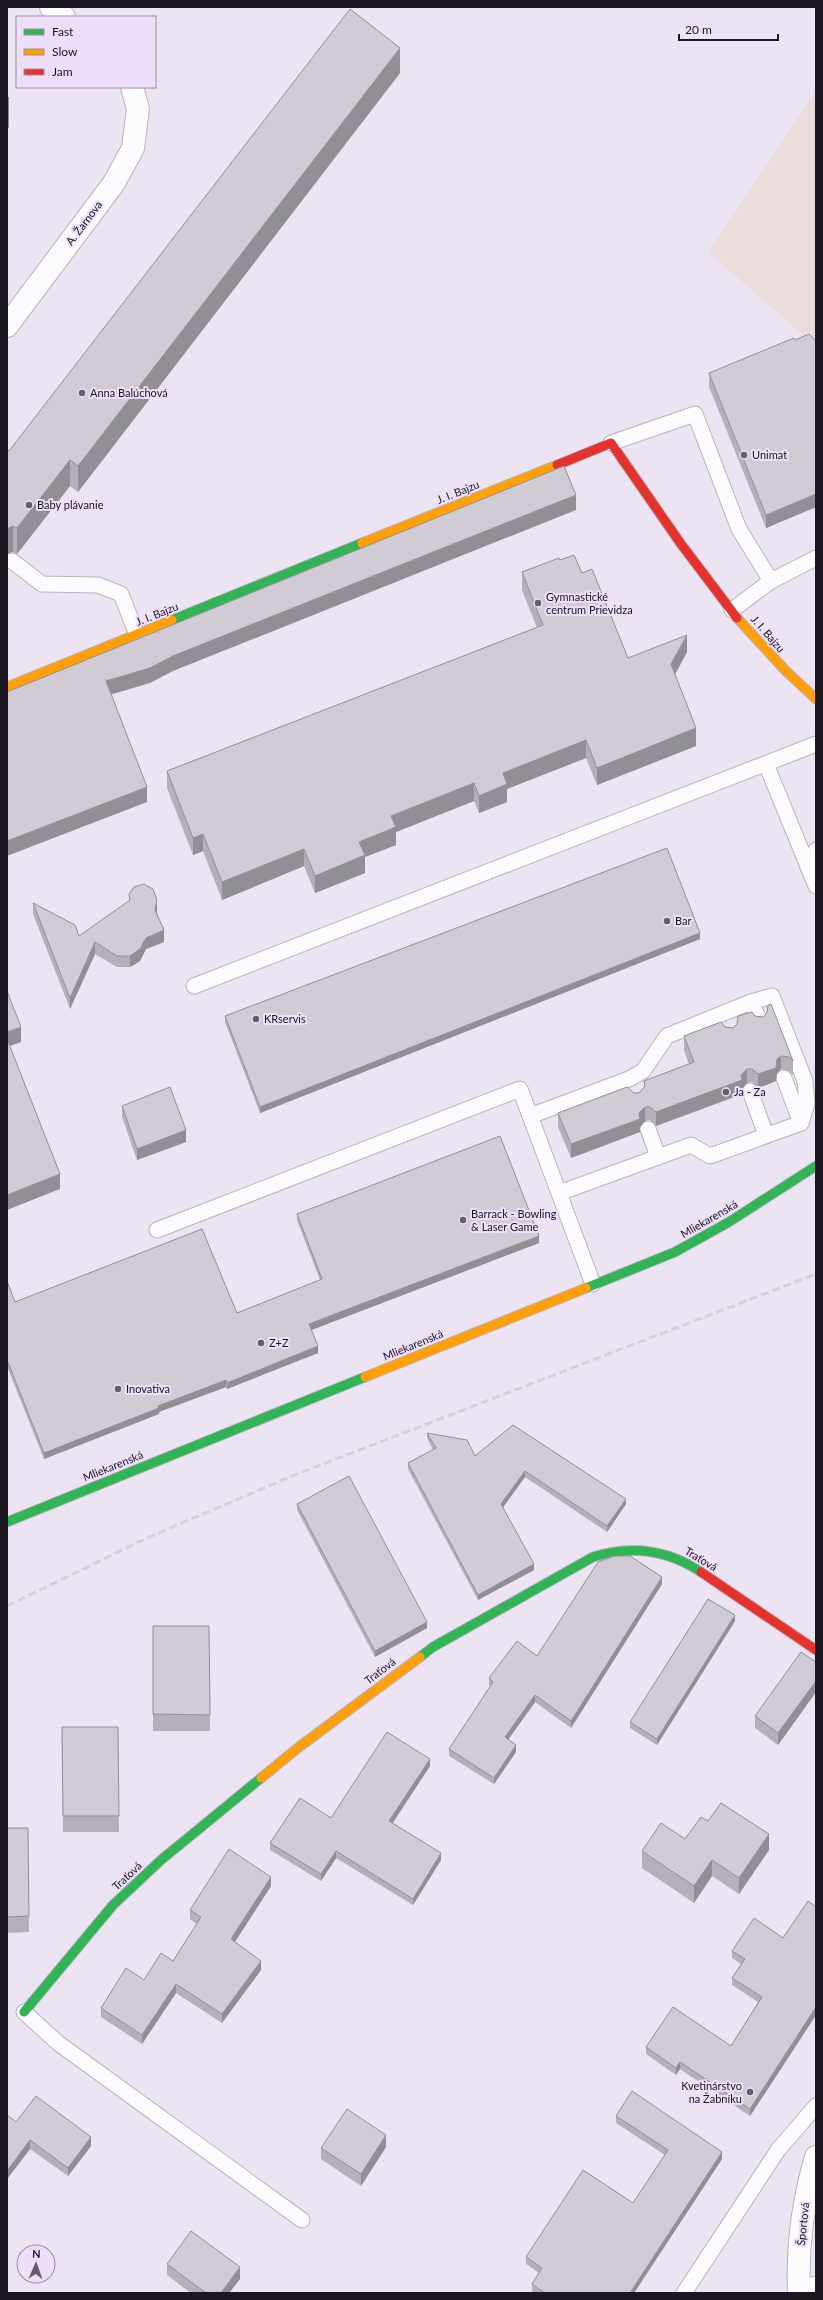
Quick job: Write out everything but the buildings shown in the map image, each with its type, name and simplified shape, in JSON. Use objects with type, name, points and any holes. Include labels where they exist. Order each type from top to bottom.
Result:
[{"type":"street","points":[[51,7],[63,16]]},
{"type":"street","name":"A. Žarnova","points":[[7,326],[114,183],[133,148],[138,109],[132,88]]},
{"type":"street","name":"J. I. Bajzu","points":[[8,686],[138,635],[611,443],[732,610],[789,676],[816,699]]},
{"type":"street","name":"Mliekarenská","points":[[7,1522],[675,1252],[702,1239],[816,1166]]},
{"type":"street","name":"Traťová","points":[[24,2012],[113,1905],[161,1860],[299,1747],[433,1647],[592,1557],[612,1551],[628,1550],[656,1552],[684,1561],[816,1650]]},
{"type":"street","name":"Športová","points":[[804,2288],[801,2228],[807,2187],[816,2157]]},
{"type":"lane","points":[[611,443],[695,414],[739,529],[771,581]]},
{"type":"lane","points":[[732,610],[771,581],[816,558]]},
{"type":"lane","points":[[12,561],[42,584],[98,585],[121,594],[138,635]]},
{"type":"lane","points":[[194,986],[816,744]]},
{"type":"lane","points":[[766,764],[816,886]]},
{"type":"lane","points":[[808,867],[816,850]]},
{"type":"lane","points":[[530,1116],[632,1085],[667,1036],[725,1020],[751,1002],[772,996],[802,1070],[807,1104],[800,1123]]},
{"type":"lane","points":[[751,1002],[760,1022]]},
{"type":"lane","points":[[784,1078],[800,1123]]},
{"type":"lane","points":[[157,1230],[520,1089],[593,1284]]},
{"type":"lane","points":[[750,1091],[766,1135]]},
{"type":"lane","points":[[559,1193],[691,1145],[710,1156],[800,1123]]},
{"type":"lane","points":[[648,1129],[658,1156]]},
{"type":"lane","points":[[24,2012],[58,2043],[302,2220]]},
{"type":"lane","points":[[684,2293],[778,2150],[816,2106]]},
{"type":"shaded area","points":[[816,90],[816,346],[708,252]]},
{"type":"railway","points":[[7,1606],[149,1537],[292,1476],[816,1274]]},
{"type":"traffic: fast","points":[[172,620],[362,543]]},
{"type":"traffic: fast","points":[[586,1288],[675,1252],[729,1222],[816,1166]]},
{"type":"traffic: fast","points":[[7,1522],[365,1377]]},
{"type":"traffic: fast","points":[[420,1657],[433,1647],[593,1557],[621,1551],[649,1552],[662,1554],[676,1559],[701,1572]]},
{"type":"traffic: fast","points":[[24,2012],[113,1905],[161,1860],[261,1778]]},
{"type":"traffic: slow","points":[[362,543],[557,465]]},
{"type":"traffic: slow","points":[[737,618],[786,671],[816,699]]},
{"type":"traffic: slow","points":[[7,687],[172,620]]},
{"type":"traffic: slow","points":[[365,1377],[586,1288]]},
{"type":"traffic: slow","points":[[261,1778],[299,1747],[420,1657]]},
{"type":"traffic: jam","points":[[557,465],[611,443],[681,544],[737,618]]},
{"type":"traffic: jam","points":[[701,1572],[816,1650]]},
{"type":"place","name":"Anna Balúchová","points":[[82,393]]},
{"type":"place","name":"Unimat","points":[[744,455]]},
{"type":"place","name":"Baby plávanie","points":[[29,505]]},
{"type":"place","name":"Gymnastické centrum Prievidza","points":[[538,603]]},
{"type":"place","name":"Bar","points":[[667,921]]},
{"type":"place","name":"KRservis","points":[[256,1019]]},
{"type":"place","name":"Ja - Za","points":[[726,1092]]},
{"type":"place","name":"Barrack - Bowling & Laser Game","points":[[463,1220]]},
{"type":"place","name":"Z+Z","points":[[261,1343]]},
{"type":"place","name":"Inovativa","points":[[118,1389]]},
{"type":"place","name":"Kvetinárstvo na Žabníku","points":[[750,2092]]}]
